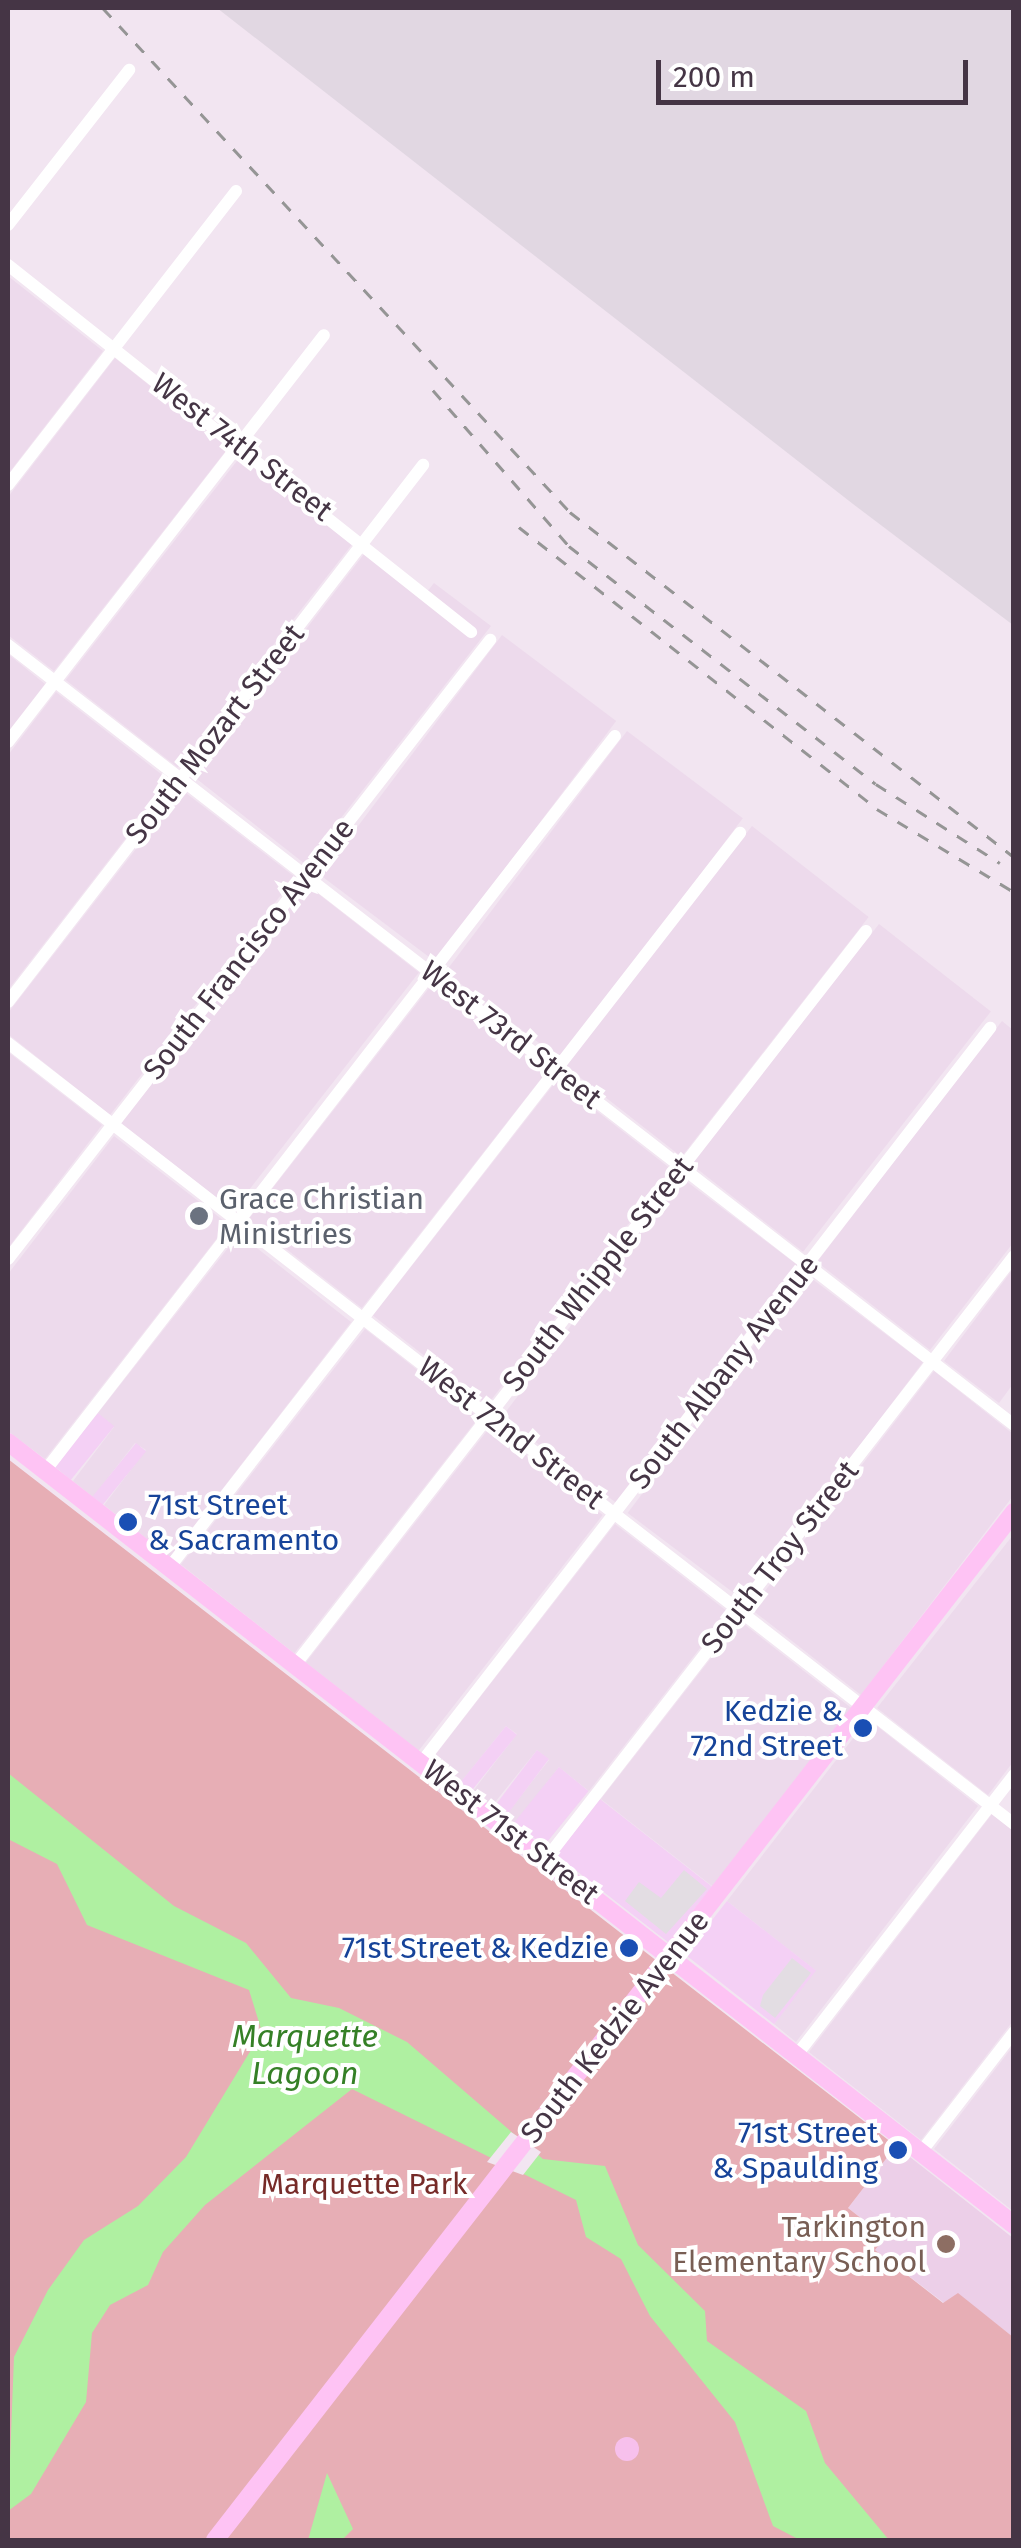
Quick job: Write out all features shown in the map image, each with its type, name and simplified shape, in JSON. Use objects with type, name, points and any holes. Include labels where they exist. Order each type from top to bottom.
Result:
[{"type":"main road","name":"West 71st Street","points":[[8,1442],[1014,2225]]},
{"type":"main road","name":"South Kedzie Avenue","points":[[214,2540],[1014,1512]]},
{"type":"street","points":[[8,225],[129,70]]},
{"type":"street","points":[[8,484],[236,191]]},
{"type":"street","name":"West 74th Street","points":[[8,264],[364,542],[471,632]]},
{"type":"street","points":[[8,742],[324,335]]},
{"type":"street","name":"South Mozart Street","points":[[8,1002],[423,465]]},
{"type":"street","name":"South Francisco Avenue","points":[[8,1260],[490,640]]},
{"type":"street","name":"West 73rd Street","points":[[8,645],[1014,1425]]},
{"type":"street","points":[[45,1472],[615,736]]},
{"type":"street","points":[[169,1568],[740,833]]},
{"type":"street","name":"South Whipple Street","points":[[295,1665],[866,931]]},
{"type":"street","name":"South Albany Avenue","points":[[421,1762],[990,1028]]},
{"type":"street","name":"West 72nd Street","points":[[8,1043],[1014,1824]]},
{"type":"street","name":"South Troy Street","points":[[546,1859],[1014,1256]]},
{"type":"street","points":[[796,2056],[1014,1775]]},
{"type":"street","points":[[921,2152],[1014,2032]]},
{"type":"shaded area","points":[[217,8],[1013,8],[1013,625],[853,504]]},
{"type":"shaded area","points":[[8,276],[103,351],[8,474]]},
{"type":"shaded area","points":[[115,358],[228,448],[54,671],[8,635],[8,497]]},
{"type":"shaded area","points":[[240,457],[352,544],[178,767],[66,680]]},
{"type":"shaded area","points":[[364,554],[422,598],[434,583],[491,626],[305,864],[193,776]]},
{"type":"shaded area","points":[[502,635],[616,721],[435,961],[321,875]]},
{"type":"shaded area","points":[[8,654],[45,684],[8,732]]},
{"type":"shaded area","points":[[56,692],[170,781],[8,990],[8,755]]},
{"type":"shaded area","points":[[627,731],[743,818],[561,1059],[445,972]]},
{"type":"shaded area","points":[[182,790],[295,877],[110,1115],[8,1034],[8,1013]]},
{"type":"shaded area","points":[[752,826],[869,917],[681,1157],[565,1066]]},
{"type":"shaded area","points":[[307,885],[419,972],[233,1210],[121,1123]]},
{"type":"shaded area","points":[[879,924],[991,1011],[803,1252],[691,1164]]},
{"type":"shaded area","points":[[433,983],[546,1072],[362,1308],[248,1219]]},
{"type":"shaded area","points":[[1002,1021],[1013,1030],[1013,1243],[930,1350],[817,1262]]},
{"type":"shaded area","points":[[8,1052],[102,1125],[8,1248]]},
{"type":"shaded area","points":[[557,1080],[671,1169],[487,1405],[373,1316]]},
{"type":"shaded area","points":[[114,1136],[228,1224],[45,1459],[8,1431],[8,1274]]},
{"type":"shaded area","points":[[682,1178],[797,1265],[617,1503],[502,1417]]},
{"type":"shaded area","points":[[239,1234],[351,1322],[170,1557],[104,1505],[146,1450],[135,1443],[93,1497],[73,1481],[114,1427],[98,1413]]},
{"type":"shaded area","points":[[1013,1269],[1013,1384],[999,1403],[944,1361]]},
{"type":"shaded area","points":[[807,1275],[923,1362],[743,1600],[628,1513]]},
{"type":"shaded area","points":[[365,1329],[478,1418],[294,1653],[181,1565]]},
{"type":"shaded area","points":[[934,1371],[1013,1434],[1013,1496],[861,1695],[751,1609]]},
{"type":"shaded area","points":[[98,1413],[114,1426],[71,1480],[55,1467]]},
{"type":"shaded area","points":[[490,1427],[603,1515],[419,1751],[306,1663]]},
{"type":"shaded area","points":[[136,1443],[146,1451],[103,1505],[93,1497]]},
{"type":"shaded area","points":[[615,1524],[728,1612],[589,1791],[559,1767],[515,1823],[505,1816],[549,1760],[537,1750],[492,1806],[473,1791],[517,1734],[506,1726],[461,1782],[432,1759]]},
{"type":"shaded area","points":[[1013,1535],[1013,1762],[988,1795],[877,1708]]},
{"type":"shaded area","points":[[740,1621],[852,1708],[713,1887],[601,1799]]},
{"type":"shaded area","points":[[868,1719],[978,1806],[796,2042],[774,2024],[815,1970],[727,1901]]},
{"type":"shaded area","points":[[506,1726],[517,1735],[472,1791],[461,1782]]},
{"type":"shaded area","points":[[537,1750],[549,1759],[506,1817],[494,1808]]},
{"type":"shaded area","points":[[559,1767],[589,1791],[544,1846],[514,1822]]},
{"type":"shaded area","points":[[600,1799],[712,1886],[668,1942],[556,1855]]},
{"type":"shaded area","points":[[992,1814],[1013,1831],[1013,2021],[921,2140],[809,2052]]},
{"type":"shaded area","points":[[684,1870],[707,1889],[666,1934],[625,1901],[639,1882],[661,1898]]},
{"type":"shaded area","points":[[727,1901],[816,1971],[774,2024],[685,1955]]},
{"type":"shaded area","points":[[792,1958],[811,1973],[775,2018],[760,2006],[763,1995]]},
{"type":"shaded area","points":[[1013,2046],[1013,2211],[934,2149]]},
{"type":"shaded area","name":"Tarkington Elementary School","points":[[896,2146],[1013,2238],[1013,2337],[958,2294],[944,2303],[875,2250],[884,2236],[848,2208]]},
{"type":"green space","name":"Marquette Park","points":[[8,1459],[896,2146],[848,2208],[885,2237],[875,2250],[943,2303],[958,2293],[1013,2337],[1013,2540],[8,2540]]},
{"type":"sand","points":[[627,2437],[639,2449],[627,2461],[615,2449]]},
{"type":"water","name":"Marquette Lagoon","points":[[8,1773],[174,1906],[246,1943],[291,1998],[339,2008],[407,2042],[543,2159],[605,2166],[638,2245],[705,2311],[707,2341],[806,2411],[825,2463],[889,2540],[800,2540],[773,2526],[735,2422],[650,2316],[621,2259],[586,2237],[576,2200],[352,2089],[205,2205],[163,2252],[148,2285],[110,2305],[92,2333],[86,2402],[31,2494],[8,2511],[14,2357],[48,2290],[84,2240],[138,2206],[186,2157],[262,2032],[249,1990],[87,1925],[57,1864],[8,1839]]},
{"type":"water","points":[[327,2473],[353,2529],[342,2540],[308,2540]]},
{"type":"pier","points":[[511,2132],[541,2152],[523,2175],[487,2162]]},
{"type":"railway","points":[[103,8],[570,512],[1014,857]]},
{"type":"railway","points":[[433,390],[569,546],[876,784],[1000,863]]},
{"type":"railway","points":[[519,527],[877,809],[1014,892]]},
{"type":"place","name":"Grace Christian Ministries","points":[[199,1216]]},
{"type":"place","name":"71st Street & Sacramento","points":[[128,1522]]},
{"type":"place","name":"Kedzie & 72nd Street","points":[[863,1728]]},
{"type":"place","name":"71st Street & Kedzie","points":[[629,1948]]},
{"type":"place","name":"71st Street & Spaulding","points":[[898,2150]]},
{"type":"place","name":"Tarkington Elementary School","points":[[946,2244]]}]
